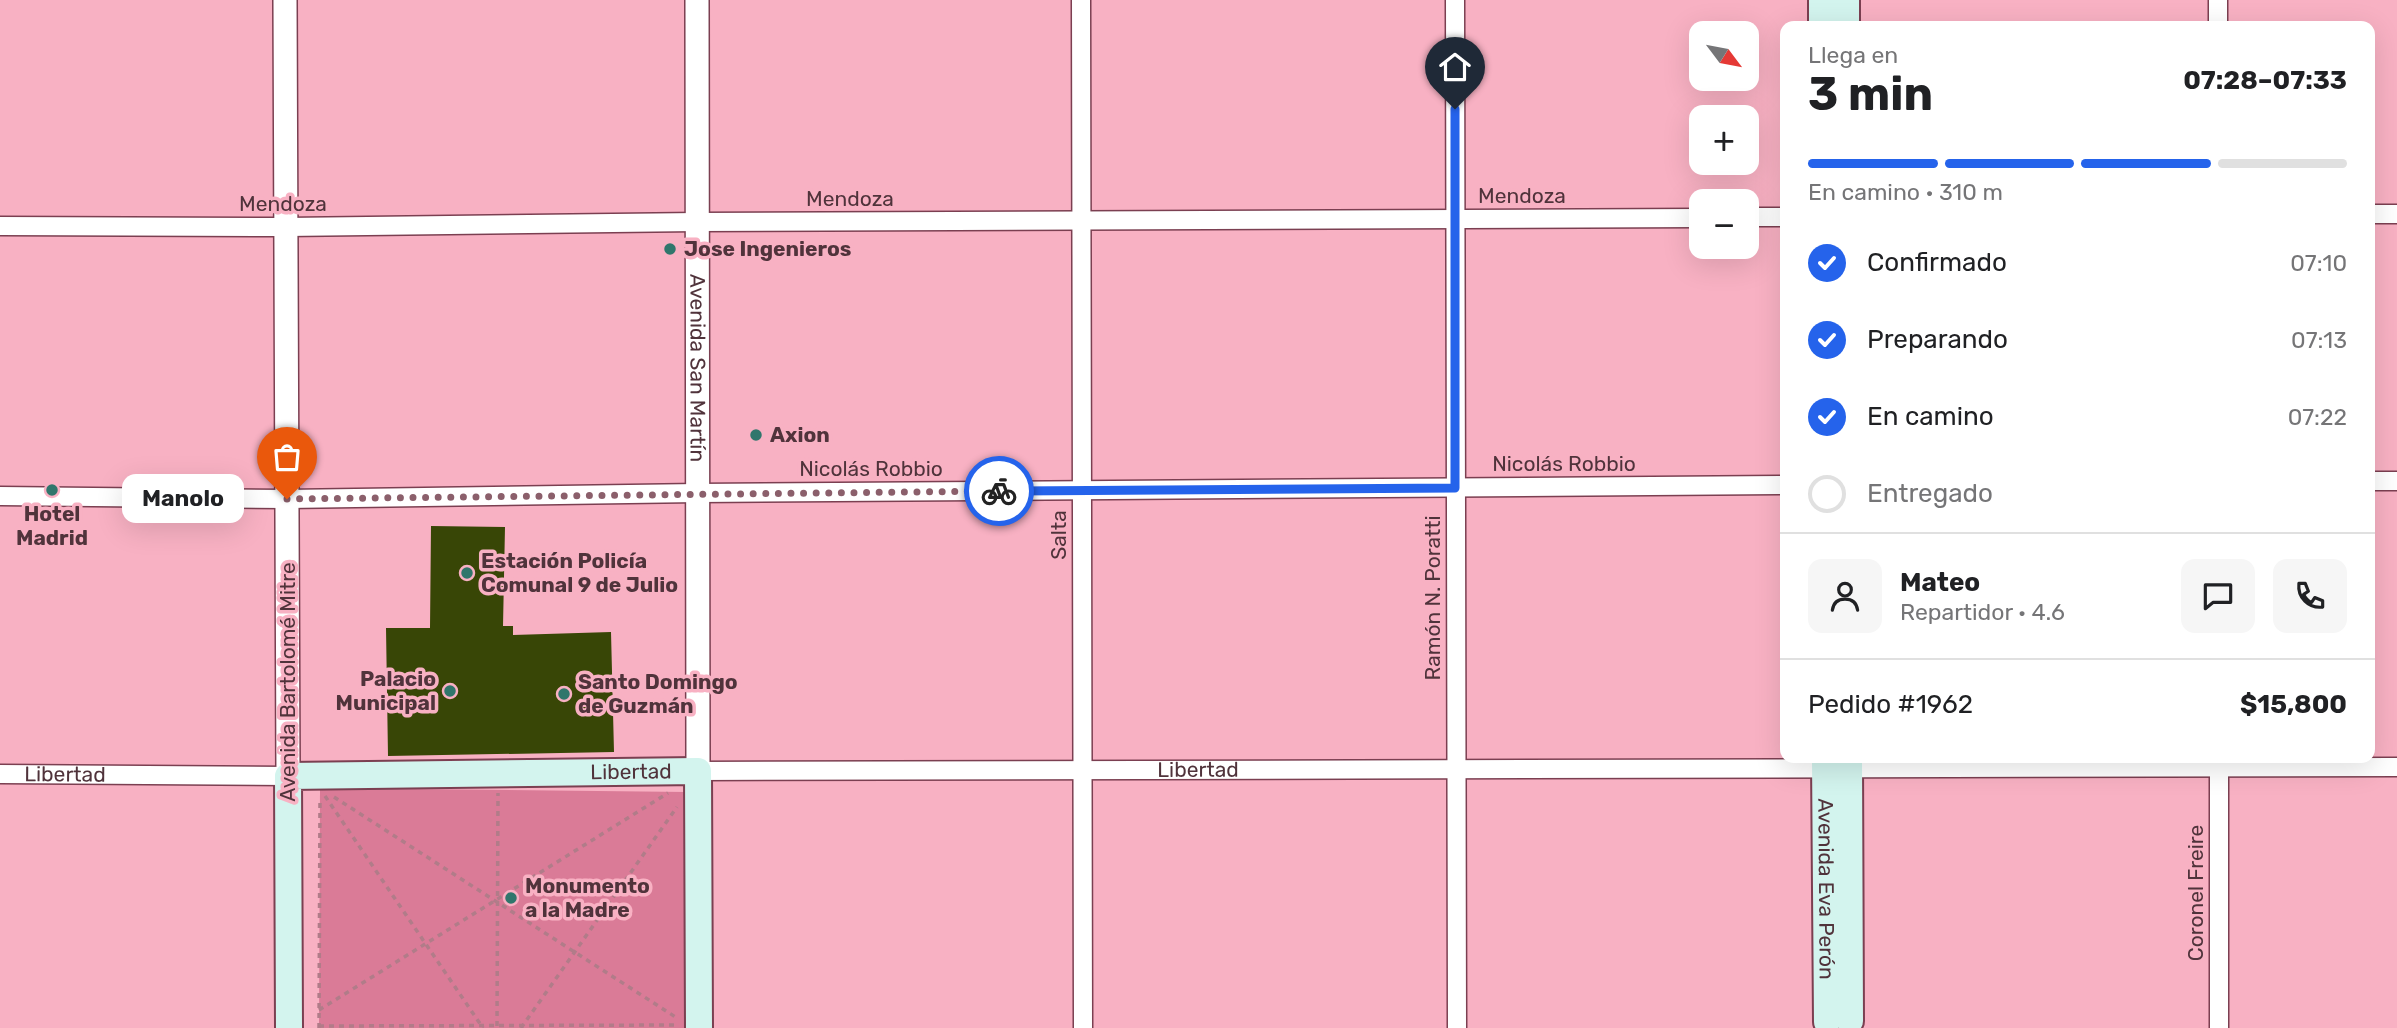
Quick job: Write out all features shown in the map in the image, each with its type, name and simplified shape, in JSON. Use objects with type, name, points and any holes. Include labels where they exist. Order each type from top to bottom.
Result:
[{"type":"main road","points":[[1822,0],[1822,21]]},
{"type":"main road","points":[[1846,0],[1846,21]]},
{"type":"main road","name":"Avenida Eva Perón","points":[[1837,763],[1839,1025]]},
{"type":"main road","name":"Libertad","points":[[288,776],[698,771]]},
{"type":"main road","name":"Avenida San Martín","points":[[698,771],[699,1015]]},
{"type":"main road","name":"Avenida Bartolomé Mitre","points":[[288,776],[289,1028]]},
{"type":"main road","points":[[699,1015],[715,1028]]},
{"type":"street","name":"Avenida Bartolomé Mitre","points":[[285,0],[288,776]]},
{"type":"street","name":"Avenida San Martín","points":[[697,0],[698,771]]},
{"type":"street","name":"Salta","points":[[1081,0],[1083,1028]]},
{"type":"street","name":"Ramón N. Poratti","points":[[1455,0],[1457,1028]]},
{"type":"street","points":[[2218,0],[2218,21]]},
{"type":"street","points":[[2375,214],[2397,214]]},
{"type":"street","points":[[1759,217],[1780,217]]},
{"type":"street","name":"Mendoza","points":[[0,226],[286,227],[697,222],[1689,218]]},
{"type":"street","points":[[2375,481],[2397,481]]},
{"type":"street","name":"Nicolás Robbio","points":[[0,496],[287,499],[698,492],[1780,485]]},
{"type":"street","name":"Libertad","points":[[698,771],[1456,769],[1837,763],[2219,763],[2397,767]]},
{"type":"street","name":"Coronel Freire","points":[[2219,763],[2219,1028]]},
{"type":"street","name":"Libertad","points":[[0,774],[288,776]]},
{"type":"path","points":[[320,788],[497,901],[688,1025],[319,1027],[320,788]]},
{"type":"path","points":[[320,788],[483,1027]]},
{"type":"path","points":[[497,1026],[499,790]]},
{"type":"path","points":[[656,792],[678,792]]},
{"type":"path","points":[[319,1010],[670,792]]},
{"type":"path","points":[[521,1027],[679,803]]},
{"type":"shaded area","points":[[320,788],[687,792],[688,1028],[319,1028]]},
{"type":"building","points":[[431,526],[505,527],[503,626],[513,626],[513,635],[611,632],[614,752],[388,756],[386,628],[430,628]]},
{"type":"way so far","points":[[287,499],[698,492],[999,491]]},
{"type":"place","name":"Jose Ingenieros","points":[[670,249]]},
{"type":"place","name":"Axion","points":[[756,435]]},
{"type":"place","name":"Hotel Madrid","points":[[52,490]]},
{"type":"place","name":"Manolo","points":[[287,499]]},
{"type":"place","name":"Estación Policía Comunal 9 de Julio","points":[[467,573]]},
{"type":"place","name":"Palacio Municipal","points":[[450,691]]},
{"type":"place","name":"Santo Domingo de Guzmán","points":[[564,694]]},
{"type":"place","name":"Monumento a la Madre","points":[[511,898]]},
{"type":"route","points":[[999,491],[1455,488],[1455,109]]}]
